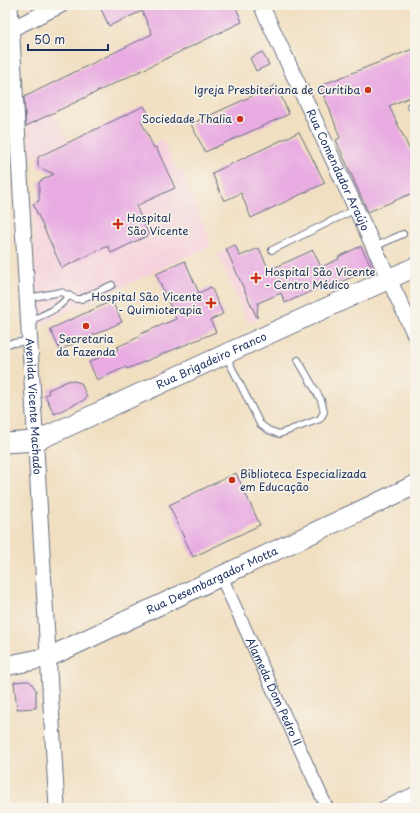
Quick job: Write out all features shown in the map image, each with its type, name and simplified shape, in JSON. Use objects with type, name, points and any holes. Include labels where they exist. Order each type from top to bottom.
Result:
[{"type":"main road","name":"Rua Brigadeiro Franco","points":[[5,442],[36,441],[415,267]]},
{"type":"main road","name":"Rua Desembargador Motta","points":[[5,666],[49,657],[415,485]]},
{"type":"street","name":"Avenida Vicente Machado","points":[[10,5],[8,29],[30,342],[58,808]]},
{"type":"street","points":[[8,29],[61,5]]},
{"type":"street","name":"Rua Comendador Araújo","points":[[261,5],[415,335]]},
{"type":"street","name":"Alameda Dom Pedro II","points":[[221,576],[327,808]]},
{"type":"street","points":[[383,808],[415,793]]},
{"type":"lane","points":[[272,250],[356,209]]},
{"type":"lane","points":[[374,247],[403,234]]},
{"type":"lane","points":[[27,298],[61,292],[76,299],[81,299],[112,285]]},
{"type":"lane","points":[[28,321],[42,316],[64,303],[69,295]]},
{"type":"lane","points":[[5,344],[30,342]]},
{"type":"lane","points":[[225,354],[260,424],[268,430],[279,434],[320,419],[324,412],[321,400],[298,360]]},
{"type":"shaded area","points":[[50,106],[69,142],[30,159],[27,118]]},
{"type":"shaded area","name":"Hospital São Vicente","points":[[162,139],[177,171],[181,169],[212,245],[38,326],[32,202]]},
{"type":"shaded area","points":[[226,250],[257,319],[248,323],[218,254]]},
{"type":"building","points":[[99,5],[235,5],[242,22],[26,126],[24,97],[152,34],[142,11],[109,26]]},
{"type":"building","points":[[415,48],[415,95],[389,106],[415,161],[415,192],[368,212],[336,140],[340,138],[329,107],[319,86]]},
{"type":"building","points":[[262,52],[269,65],[256,71],[250,58]]},
{"type":"building","name":"Sociedade Thalia","points":[[276,85],[289,114],[205,152],[191,124]]},
{"type":"building","name":"Hospital São Vicente","points":[[144,106],[150,117],[141,121],[154,148],[156,147],[175,188],[136,206],[149,235],[111,253],[108,246],[62,268],[33,204],[39,201],[40,181],[54,174],[38,167],[38,157]]},
{"type":"building","points":[[299,132],[325,183],[251,218],[241,193],[224,201],[212,173]]},
{"type":"building","points":[[235,245],[240,256],[259,248],[269,270],[313,250],[321,267],[339,259],[338,257],[361,246],[372,268],[323,290],[321,287],[285,303],[281,293],[258,303],[257,318],[226,249]]},
{"type":"building","points":[[185,261],[199,293],[211,287],[223,314],[210,320],[216,332],[127,369],[126,367],[97,380],[89,362],[118,349],[117,347],[139,337],[138,335],[176,319],[156,274]]},
{"type":"building","name":"Secretaria da Fazenda","points":[[112,301],[122,322],[60,350],[50,329]]},
{"type":"building","points":[[70,380],[81,383],[87,397],[84,400],[54,414],[45,395],[49,393],[48,390]]},
{"type":"building","points":[[236,473],[260,525],[193,557],[169,505]]},
{"type":"building","points":[[29,681],[36,690],[36,708],[17,709],[14,682]]},
{"type":"place","name":"Igreja Presbiteriana de Curitiba","points":[[368,90]]},
{"type":"place","name":"Sociedade Thalia","points":[[240,119]]},
{"type":"place","name":"Hospital São Vicente","points":[[118,224]]},
{"type":"place","name":"Hospital São Vicente - Centro Médico","points":[[256,278]]},
{"type":"place","name":"Hospital São Vicente - Quimioterapia","points":[[211,303]]},
{"type":"place","name":"Secretaria da Fazenda","points":[[86,326]]},
{"type":"place","name":"Biblioteca Especializada em Educação","points":[[232,480]]}]
